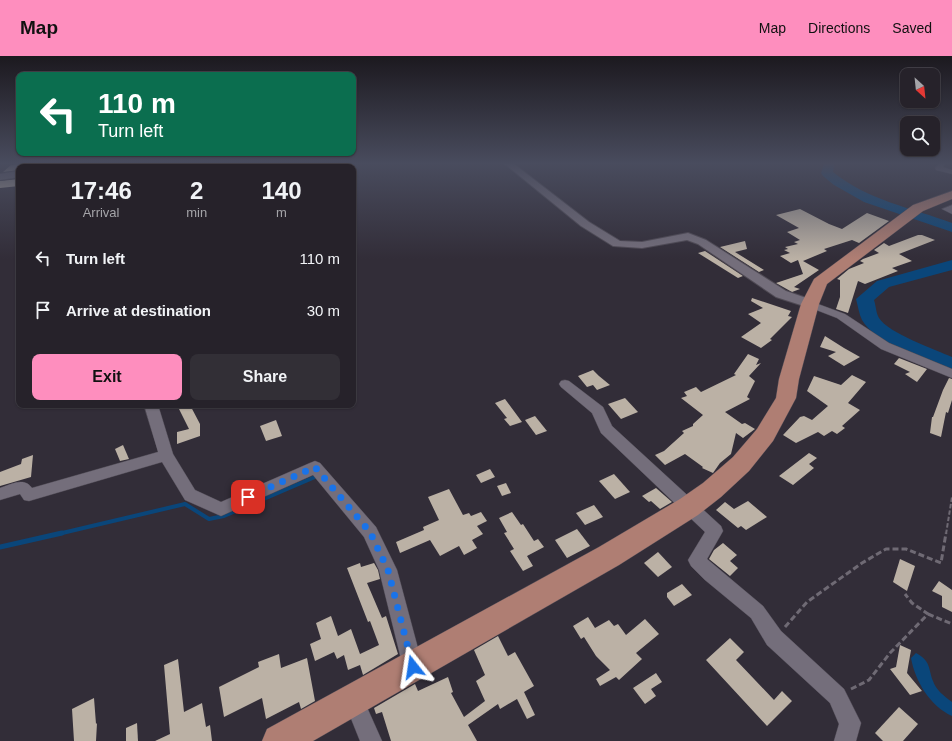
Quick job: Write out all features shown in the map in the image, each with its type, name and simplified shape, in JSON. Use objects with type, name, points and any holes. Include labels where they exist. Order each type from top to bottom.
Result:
[{"type":"main road","points":[[280,741],[354,701],[610,556],[689,507],[712,490],[740,464],[765,435],[786,398],[789,379],[810,304],[820,282],[910,215],[950,196]]},
{"type":"street","points":[[549,196],[585,224],[617,244],[642,245],[688,236],[702,242],[781,294],[841,316],[885,346],[952,374]]},
{"type":"street","points":[[952,207],[946,209],[952,211]]},
{"type":"street","points":[[565,384],[598,410],[606,429],[714,531],[698,560],[711,574],[757,612],[774,638],[837,696],[850,723],[845,741]]},
{"type":"street","points":[[152,408],[166,455],[190,495],[221,509],[315,467],[370,532],[388,570],[413,667]]},
{"type":"street","points":[[0,494],[23,487],[29,495],[166,455]]},
{"type":"street","points":[[354,701],[371,741]]},
{"type":"path","points":[[774,638],[807,602],[886,548],[906,549],[941,563],[952,497]]},
{"type":"path","points":[[905,594],[912,603],[928,614],[952,624]]},
{"type":"path","points":[[837,696],[869,680],[890,653],[928,614]]},
{"type":"water","points":[[916,653],[927,662],[933,681],[938,690],[952,702],[952,716],[944,712],[930,699],[920,684],[911,658]]},
{"type":"building","points":[[800,209],[842,229],[867,213],[889,221],[859,243],[852,240],[824,249],[827,251],[803,261],[819,270],[794,287],[800,289],[792,292],[776,283],[803,274],[798,260],[791,263],[780,256],[790,253],[784,250],[788,249],[785,247],[798,244],[794,242],[800,240],[787,232],[799,228],[776,215]]},
{"type":"building","points":[[918,235],[935,240],[899,254],[912,261],[892,268],[898,271],[865,284],[858,281],[848,313],[836,309],[840,297],[840,280],[837,279],[849,269],[864,263],[860,261],[863,259],[879,253],[874,250],[884,243],[889,246]]},
{"type":"building","points":[[745,241],[747,249],[735,252],[764,270],[759,272],[720,247]]},
{"type":"building","points":[[705,251],[743,276],[738,278],[698,253]]},
{"type":"building","points":[[752,298],[791,311],[788,316],[792,317],[770,339],[772,340],[761,348],[741,337],[761,323],[748,314],[763,308],[751,301]]},
{"type":"building","points":[[825,336],[860,357],[844,366],[828,356],[836,352],[820,347]]},
{"type":"building","points":[[748,354],[759,359],[756,365],[761,363],[749,376],[755,381],[747,397],[750,399],[725,412],[742,424],[745,423],[755,429],[743,438],[736,433],[731,454],[720,463],[713,473],[702,468],[703,467],[685,454],[665,465],[655,455],[664,451],[684,433],[682,431],[693,426],[693,424],[703,415],[681,398],[687,396],[684,392],[696,387],[701,392],[736,375],[734,374]]},
{"type":"building","points":[[899,358],[927,369],[917,382],[905,374],[910,372],[894,364]]},
{"type":"building","points":[[593,370],[610,385],[597,390],[593,385],[587,387],[578,376]]},
{"type":"building","points":[[852,375],[866,382],[848,403],[860,410],[842,426],[845,428],[837,434],[832,431],[824,436],[818,432],[796,443],[783,435],[800,417],[804,416],[812,420],[828,406],[807,391],[814,376],[841,385]]},
{"type":"building","points":[[949,378],[952,379],[952,400],[948,413],[946,412],[941,437],[930,433],[932,417]]},
{"type":"building","points":[[625,398],[638,412],[621,419],[608,404]]},
{"type":"building","points":[[505,399],[522,422],[510,426],[504,419],[507,418],[495,403]]},
{"type":"building","points":[[178,408],[192,408],[200,424],[200,436],[177,444],[177,432],[189,429]]},
{"type":"building","points":[[535,416],[547,431],[536,435],[525,420]]},
{"type":"building","points":[[276,420],[282,436],[266,441],[260,426]]},
{"type":"building","points":[[123,445],[129,459],[120,461],[115,449]]},
{"type":"building","points":[[809,453],[817,458],[809,464],[814,468],[793,485],[779,476]]},
{"type":"building","points":[[33,455],[31,477],[0,486],[0,472],[21,464],[22,459]]},
{"type":"building","points":[[490,469],[495,477],[481,483],[476,475]]},
{"type":"building","points":[[614,474],[630,492],[615,499],[599,481]]},
{"type":"building","points":[[506,483],[511,493],[502,496],[497,486]]},
{"type":"building","points":[[656,488],[672,502],[660,509],[651,501],[649,502],[642,496]]},
{"type":"building","points":[[449,489],[463,515],[469,513],[471,516],[481,512],[487,521],[477,526],[483,534],[472,540],[477,548],[464,555],[459,546],[440,556],[430,540],[400,553],[396,542],[424,530],[423,527],[439,520],[428,497]]},
{"type":"building","points":[[748,501],[767,517],[746,530],[741,526],[738,528],[716,510],[725,502],[734,509]]},
{"type":"building","points":[[594,505],[603,517],[585,525],[576,513]]},
{"type":"building","points":[[512,512],[521,525],[523,524],[534,541],[538,539],[544,547],[527,556],[533,566],[523,571],[510,551],[514,549],[504,533],[507,532],[499,518]]},
{"type":"building","points":[[577,529],[590,546],[567,558],[555,540]]},
{"type":"building","points":[[723,543],[737,555],[730,561],[738,568],[730,576],[709,559],[714,550]]},
{"type":"building","points":[[658,552],[672,567],[658,577],[644,563]]},
{"type":"building","points":[[900,559],[915,566],[907,591],[893,582]]},
{"type":"building","points":[[360,563],[361,567],[374,563],[378,570],[380,579],[367,583],[382,618],[386,616],[398,654],[363,675],[360,665],[348,670],[344,655],[337,659],[334,652],[315,661],[310,644],[321,639],[316,623],[331,616],[338,636],[351,629],[360,654],[379,645],[370,621],[368,622],[347,568]]},
{"type":"building","points":[[939,581],[952,590],[952,612],[942,607],[942,596],[932,591]]},
{"type":"building","points":[[682,584],[692,595],[674,606],[667,597],[667,593]]},
{"type":"building","points":[[588,617],[595,628],[609,620],[614,626],[618,624],[626,635],[645,619],[659,634],[636,653],[642,659],[619,680],[616,677],[600,686],[596,679],[610,670],[596,656],[584,637],[581,639],[573,626]]},
{"type":"building","points":[[498,636],[508,656],[515,652],[534,686],[524,692],[535,715],[527,719],[517,699],[500,709],[498,704],[468,725],[477,741],[391,741],[382,712],[376,714],[374,708],[415,684],[418,691],[448,677],[453,692],[451,693],[464,717],[485,701],[476,681],[485,675],[474,650]]},
{"type":"building","points":[[730,638],[744,652],[736,660],[774,700],[782,691],[792,701],[767,726],[706,660]]},
{"type":"building","points":[[900,645],[911,650],[907,673],[922,691],[910,695],[890,669],[896,667]]},
{"type":"building","points":[[279,654],[281,668],[307,658],[315,701],[301,709],[299,702],[266,719],[262,698],[224,717],[219,687],[259,667],[258,662]]},
{"type":"building","points":[[178,659],[184,712],[202,703],[206,727],[210,725],[212,741],[155,741],[170,734],[164,665]]},
{"type":"building","points":[[656,673],[662,682],[651,689],[656,696],[645,704],[633,688]]},
{"type":"building","points":[[94,698],[96,724],[97,723],[96,741],[74,741],[72,709]]},
{"type":"building","points":[[899,707],[918,724],[903,741],[883,741],[875,733]]},
{"type":"building","points":[[137,723],[138,741],[126,741],[126,728]]},
{"type":"waterway","points":[[863,196],[952,228]]},
{"type":"waterway","points":[[952,265],[883,284],[865,299],[870,318],[876,326],[896,339],[952,364]]},
{"type":"waterway","points":[[58,534],[185,504],[209,519],[224,516],[315,477]]},
{"type":"waterway","points":[[0,547],[62,533]]},
{"type":"route","points":[[248,497],[315,467],[370,532],[388,570],[413,667]]}]
